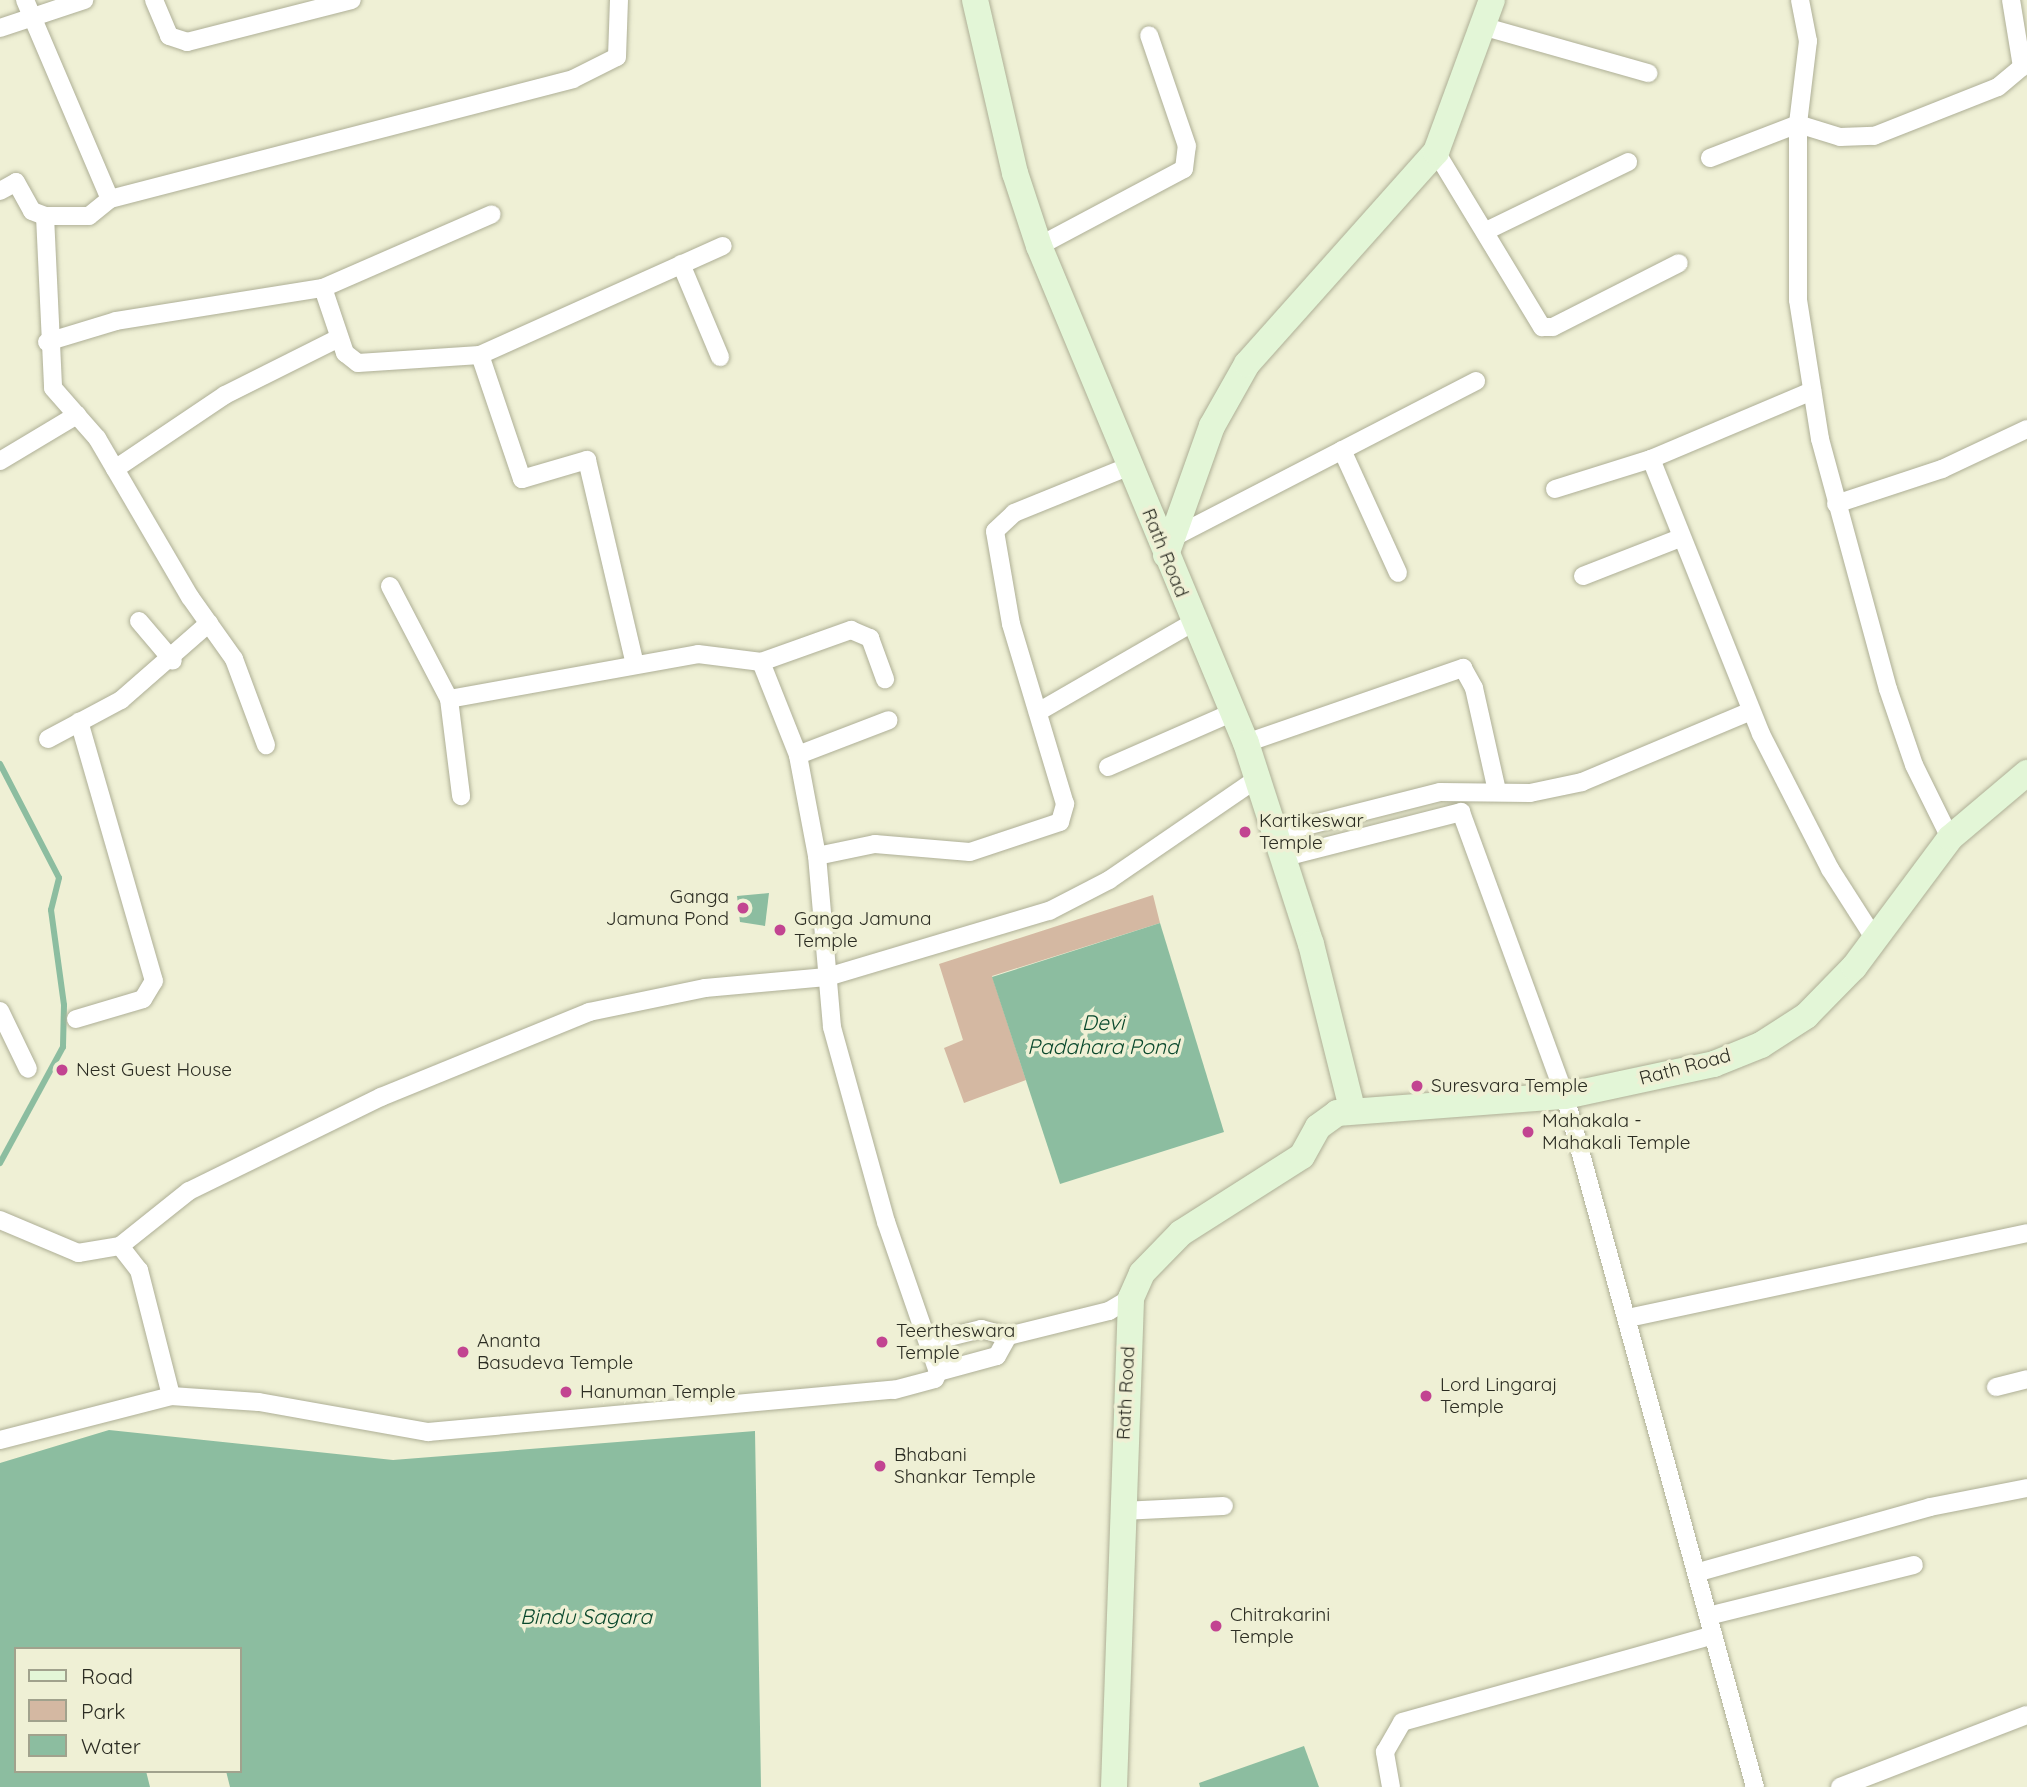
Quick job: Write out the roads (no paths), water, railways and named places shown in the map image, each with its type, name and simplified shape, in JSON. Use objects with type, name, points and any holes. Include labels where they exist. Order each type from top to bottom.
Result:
[{"type":"street","points":[[0,29],[28,8],[84,0]]},
{"type":"street","points":[[153,0],[162,26],[178,42],[276,8],[352,0]]},
{"type":"street","points":[[0,191],[16,182],[32,211],[45,216],[89,216],[110,199],[573,79],[617,57],[618,0]]},
{"type":"street","name":"Rath Road","points":[[975,0],[1015,173],[1039,246],[1130,466],[1170,546],[1194,622],[1246,743],[1281,845],[1352,1109]]},
{"type":"street","points":[[1170,546],[1192,473],[1247,364],[1436,152],[1492,0]]},
{"type":"street","points":[[1801,0],[1808,41],[1798,124],[1798,300],[1812,391],[1836,504],[1909,752],[1950,838]]},
{"type":"street","points":[[1710,158],[1798,124],[1855,139],[1998,87],[2022,67],[2011,0]]},
{"type":"street","points":[[28,8],[110,199]]},
{"type":"street","points":[[1482,26],[1648,73]]},
{"type":"street","points":[[1039,246],[1184,169],[1187,146],[1149,35]]},
{"type":"street","points":[[1436,152],[1542,327],[1553,327],[1679,263]]},
{"type":"street","points":[[1486,231],[1628,162]]},
{"type":"street","points":[[47,342],[116,321],[323,288],[492,214]]},
{"type":"street","points":[[45,216],[47,342],[53,388],[77,415],[115,469],[234,659],[266,745]]},
{"type":"street","points":[[323,288],[339,338],[358,363],[480,355],[723,246]]},
{"type":"street","points":[[681,264],[720,357]]},
{"type":"street","points":[[115,469],[225,395],[339,338]]},
{"type":"street","points":[[480,355],[522,479],[587,460],[635,664]]},
{"type":"street","points":[[1170,546],[1342,450],[1476,381]]},
{"type":"street","points":[[1555,489],[1651,459],[1812,391]]},
{"type":"street","points":[[0,461],[77,415]]},
{"type":"street","points":[[1836,504],[1942,469],[2027,429]]},
{"type":"street","points":[[1342,450],[1398,573]]},
{"type":"street","points":[[1651,459],[1680,538],[1751,711],[1830,869],[1876,941]]},
{"type":"street","points":[[817,856],[876,844],[970,852],[1054,826],[1065,816],[1065,804],[1011,624],[995,531],[1014,513],[1130,466]]},
{"type":"street","points":[[1583,576],[1680,538]]},
{"type":"street","points":[[390,586],[449,699],[461,796]]},
{"type":"street","points":[[139,621],[173,661]]},
{"type":"street","points":[[1038,712],[1194,622]]},
{"type":"street","points":[[48,739],[173,661],[209,623]]},
{"type":"street","points":[[449,699],[635,664],[722,653],[761,662],[860,631],[885,679]]},
{"type":"street","points":[[761,662],[798,755],[817,856],[832,1027],[882,1209],[938,1372]]},
{"type":"street","points":[[1246,743],[1462,668],[1474,688],[1497,790]]},
{"type":"street","points":[[1281,845],[1440,792],[1497,790],[1530,793],[1582,782],[1751,711]]},
{"type":"street","points":[[1108,767],[1233,712]]},
{"type":"street","points":[[798,755],[889,720]]},
{"type":"street","points":[[76,1019],[143,999],[154,981],[79,722]]},
{"type":"street","name":"Rath Road","points":[[1114,1787],[1121,1511],[1131,1298],[1143,1273],[1181,1233],[1302,1156],[1318,1128],[1352,1109],[1565,1096],[1714,1064],[1761,1045],[1806,1016],[1876,941],[1950,838],[2027,773]]},
{"type":"street","points":[[0,1220],[78,1253],[120,1246],[201,1185],[381,1097],[589,1012],[705,988],[827,977],[1049,911],[1109,880],[1258,778]]},
{"type":"street","points":[[1281,845],[1461,812],[1565,1096],[1699,1572],[1708,1616],[1755,1787]]},
{"type":"street","points":[[0,1011],[28,1069]]},
{"type":"street","points":[[1628,1318],[2027,1233]]},
{"type":"street","points":[[120,1246],[139,1270],[171,1396]]},
{"type":"street","points":[[929,1342],[981,1329],[1008,1336],[1110,1311],[1131,1298]]},
{"type":"street","points":[[0,1440],[171,1396],[260,1402],[428,1432],[894,1390],[925,1385],[938,1372],[997,1356],[1008,1336]]},
{"type":"street","points":[[1996,1387],[2027,1379]]},
{"type":"street","points":[[1699,1572],[1930,1507],[2027,1488]]},
{"type":"street","points":[[1121,1511],[1224,1506]]},
{"type":"street","points":[[1708,1616],[1914,1565]]},
{"type":"street","points":[[1391,1787],[1385,1752],[1402,1722],[1713,1635]]},
{"type":"street","points":[[1840,1787],[2027,1714]]},
{"type":"water","points":[[769,893],[765,926],[740,922],[737,896]]},
{"type":"water","name":"Devi Padahara Pond","points":[[1160,923],[1224,1132],[1060,1184],[992,977]]},
{"type":"water","name":"Bindu Sagara","points":[[109,1430],[393,1460],[755,1431],[761,1787],[230,1787],[226,1773],[242,1773],[242,1647],[14,1647],[14,1773],[146,1773],[150,1787],[0,1787],[0,1463]]},
{"type":"water","points":[[1304,1746],[1319,1787],[1200,1787],[1199,1783]]},
{"type":"waterway","points":[[0,764],[59,878],[51,910],[64,1005],[63,1047],[0,1163]]},
{"type":"place","name":"Kartikeswar Temple","points":[[1245,832]]},
{"type":"place","name":"Ganga Jamuna Pond","points":[[743,908]]},
{"type":"place","name":"Ganga Jamuna Temple","points":[[780,930]]},
{"type":"place","name":"Nest Guest House","points":[[62,1070]]},
{"type":"place","name":"Suresvara Temple","points":[[1417,1086]]},
{"type":"place","name":"Mahakala - Mahakali Temple","points":[[1528,1132]]},
{"type":"place","name":"Teertheswara Temple","points":[[882,1342]]},
{"type":"place","name":"Ananta Basudeva Temple","points":[[463,1352]]},
{"type":"place","name":"Hanuman Temple","points":[[566,1392]]},
{"type":"place","name":"Lord Lingaraj Temple","points":[[1426,1396]]},
{"type":"place","name":"Bhabani Shankar Temple","points":[[880,1466]]},
{"type":"place","name":"Chitrakarini Temple","points":[[1216,1626]]}]
